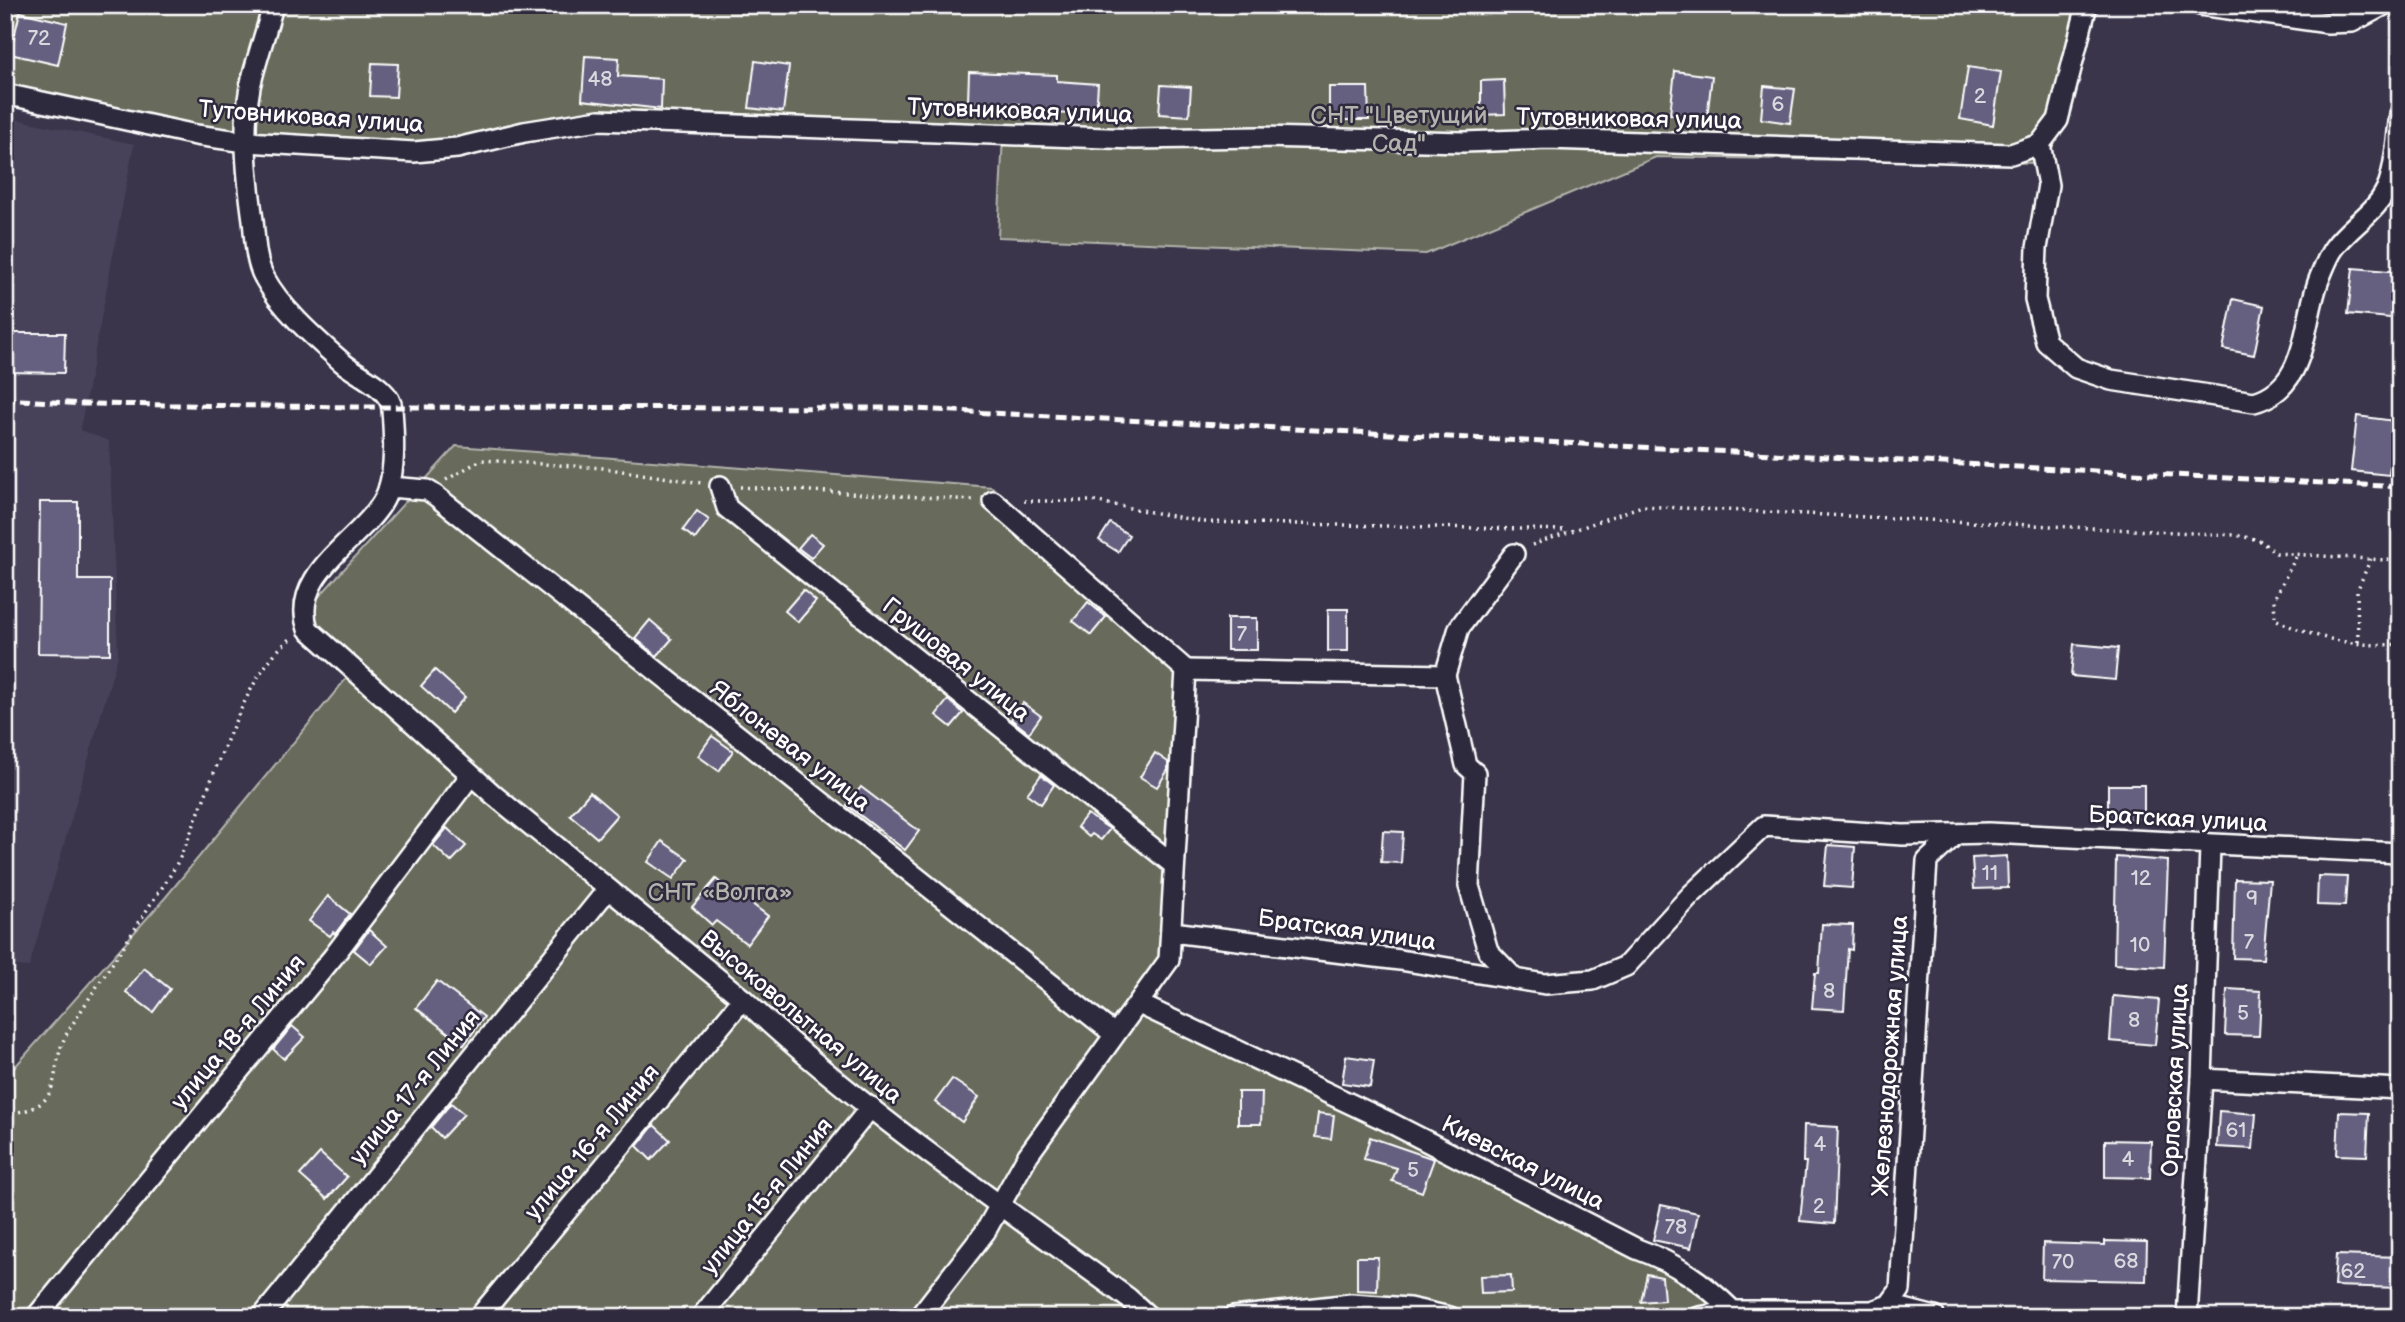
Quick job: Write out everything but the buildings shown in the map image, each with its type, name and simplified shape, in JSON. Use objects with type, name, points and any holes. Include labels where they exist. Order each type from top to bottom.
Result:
[{"type":"street","points":[[272,5],[250,87],[246,142],[256,252],[263,275],[276,295],[326,346],[391,400],[390,487],[382,504],[318,575],[305,600],[308,629]]},
{"type":"street","points":[[2085,5],[2058,120],[2040,144],[2048,185],[2037,248],[2035,299],[2046,342],[2076,368],[2110,380],[2254,401],[2270,397],[2283,386],[2300,357],[2319,279],[2334,248],[2378,204],[2389,184],[2400,114]]},
{"type":"street","points":[[2200,5],[2328,23],[2352,22],[2384,5]]},
{"type":"street","name":"Тутовниковая улица","points":[[5,94],[196,135],[246,142],[414,152],[457,148],[524,132],[599,120],[1135,139],[1259,137],[1464,142],[1548,139],[2011,154],[2040,144]]},
{"type":"street","name":"Грушовая улица","points":[[720,486],[727,508],[1174,865]]},
{"type":"street","name":"Яблоневая улица","points":[[390,487],[416,488],[436,496],[1114,1034]]},
{"type":"street","points":[[993,501],[1186,670],[1445,676]]},
{"type":"street","points":[[1514,554],[1459,628],[1445,676],[1466,765],[1475,773],[1469,886],[1488,951],[1515,979]]},
{"type":"street","name":"Высоковольтная улица","points":[[308,629],[471,775],[743,999],[778,1032],[998,1207],[1089,1270],[1149,1317]]},
{"type":"street","points":[[919,1317],[985,1233],[1028,1155],[1169,960],[1186,670]]},
{"type":"street","name":"улица 18-я Линия","points":[[36,1317],[333,957],[471,775]]},
{"type":"street","name":"Братская улица","points":[[1172,932],[1400,960],[1545,984],[1593,980],[1626,966],[1691,895],[1763,826],[1954,836],[1989,833],[2210,846],[2400,853]]},
{"type":"street","name":"Железнодорожная улица","points":[[1894,1297],[1927,861],[1954,836]]},
{"type":"street","name":"Орловская улица","points":[[2187,1317],[2202,1079],[2210,846]]},
{"type":"street","name":"улица 17-я Линия","points":[[262,1317],[608,890]]},
{"type":"street","name":"улица 16-я Линия","points":[[479,1317],[743,999]]},
{"type":"street","name":"Киевская улица","points":[[1139,1004],[1389,1122],[1637,1249],[1671,1261],[1702,1282],[1733,1311]]},
{"type":"street","points":[[2202,1079],[2400,1089]]},
{"type":"street","name":"улица 15-я Линия","points":[[701,1317],[871,1107]]},
{"type":"street","points":[[1699,1317],[1733,1311],[1849,1315],[1872,1311],[1894,1297],[1935,1317]]},
{"type":"street","points":[[1233,1317],[1351,1304],[1409,1308],[1450,1317]]},
{"type":"path","points":[[1514,554],[1568,530],[1642,506],[2235,535],[2259,540],[2276,553],[2400,561]]},
{"type":"path","points":[[2296,556],[2274,598],[2275,619],[2301,633],[2379,646],[2400,644]]},
{"type":"path","points":[[2358,642],[2357,591],[2371,558]]},
{"type":"path","points":[[5,1113],[26,1112],[44,1102],[58,1073],[66,1034],[181,857],[246,698],[288,641],[308,629]]},
{"type":"shaded area","points":[[5,117],[134,144],[80,430],[109,441],[118,655],[29,967],[5,965]]},
{"type":"green space","name":"СНТ \"Цветущий Сад\"","points":[[5,5],[2084,5],[2049,163],[1656,157],[1426,254],[998,237],[1003,135],[607,127],[444,159],[240,148],[5,99]]},
{"type":"green space","name":"СНТ «Волга»","points":[[456,446],[992,487],[1193,665],[1180,949],[1152,1009],[1752,1313],[1862,1317],[5,1317],[5,1078],[165,898],[350,674],[295,623]]},
{"type":"railway","points":[[5,399],[84,404],[358,407],[896,408],[2400,487]]}]
